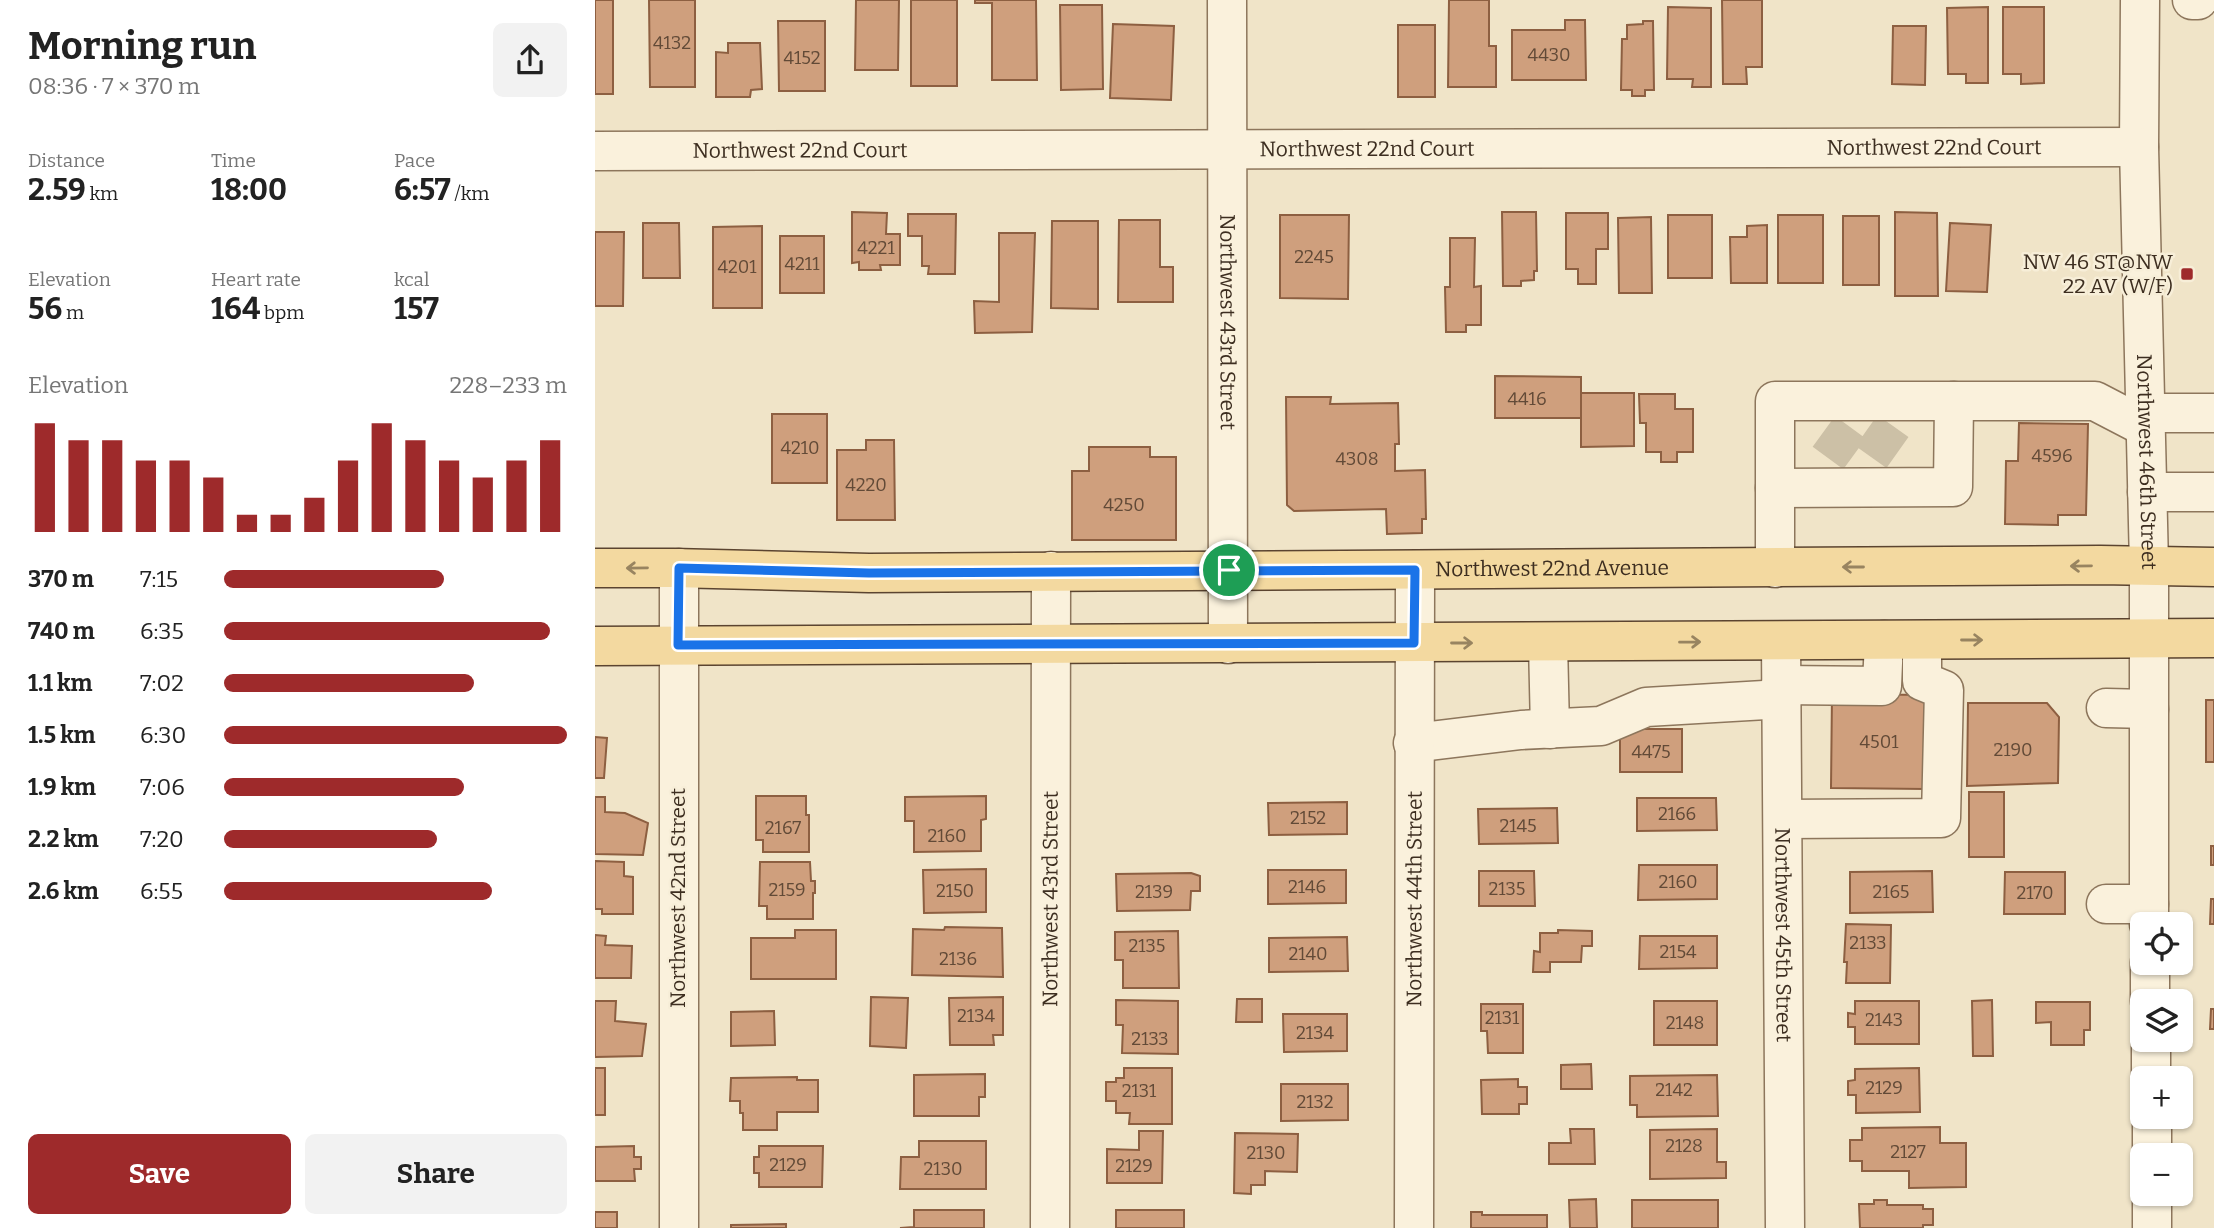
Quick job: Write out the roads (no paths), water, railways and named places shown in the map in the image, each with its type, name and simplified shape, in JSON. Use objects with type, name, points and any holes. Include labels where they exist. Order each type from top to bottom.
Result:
[{"type":"main road","name":"Northwest 22nd Avenue","points":[[595,568],[869,573],[2149,565],[2214,567]]},
{"type":"main road","points":[[595,646],[2214,638]]},
{"type":"street","name":"Northwest 43rd Street","points":[[1227,0],[1228,644]]},
{"type":"street","name":"Northwest 46th Street","points":[[2140,0],[2139,147],[2149,565],[2149,912]]},
{"type":"street","points":[[2192,0],[2197,0]]},
{"type":"street","name":"Northwest 22nd Court","points":[[595,151],[2139,147]]},
{"type":"street","points":[[1815,480],[1775,401],[1883,410],[1954,401],[2095,401],[2144,420],[2214,413]]},
{"type":"street","points":[[1815,480],[1953,487],[1954,401]]},
{"type":"street","points":[[1775,568],[1815,480],[1871,457]]},
{"type":"street","points":[[2147,492],[2214,492]]},
{"type":"street","name":"Northwest 42nd Street","points":[[679,568],[679,1228]]},
{"type":"street","name":"Northwest 44th Street","points":[[1413,1228],[1415,570]]},
{"type":"street","name":"Northwest 43rd Street","points":[[1050,1228],[1051,571]]},
{"type":"street","points":[[1413,743],[1601,726],[1646,707],[1782,692],[1882,686],[1884,640]]},
{"type":"street","points":[[1783,819],[1941,818],[1944,690],[1922,681],[1922,640]]},
{"type":"street","name":"Northwest 45th Street","points":[[1781,641],[1785,1228]]},
{"type":"street","points":[[1548,643],[1550,729]]},
{"type":"street","points":[[2106,708],[2149,709]]},
{"type":"street","points":[[2106,904],[2140,912]]},
{"type":"street","points":[[2152,1206],[2152,1228]]},
{"type":"tunnel","points":[[1871,457],[1898,419]]},
{"type":"tunnel","points":[[1828,458],[1855,421]]},
{"type":"place","name":"NW 46 ST@NW 22 AV (W/F)","points":[[2187,274]]}]
